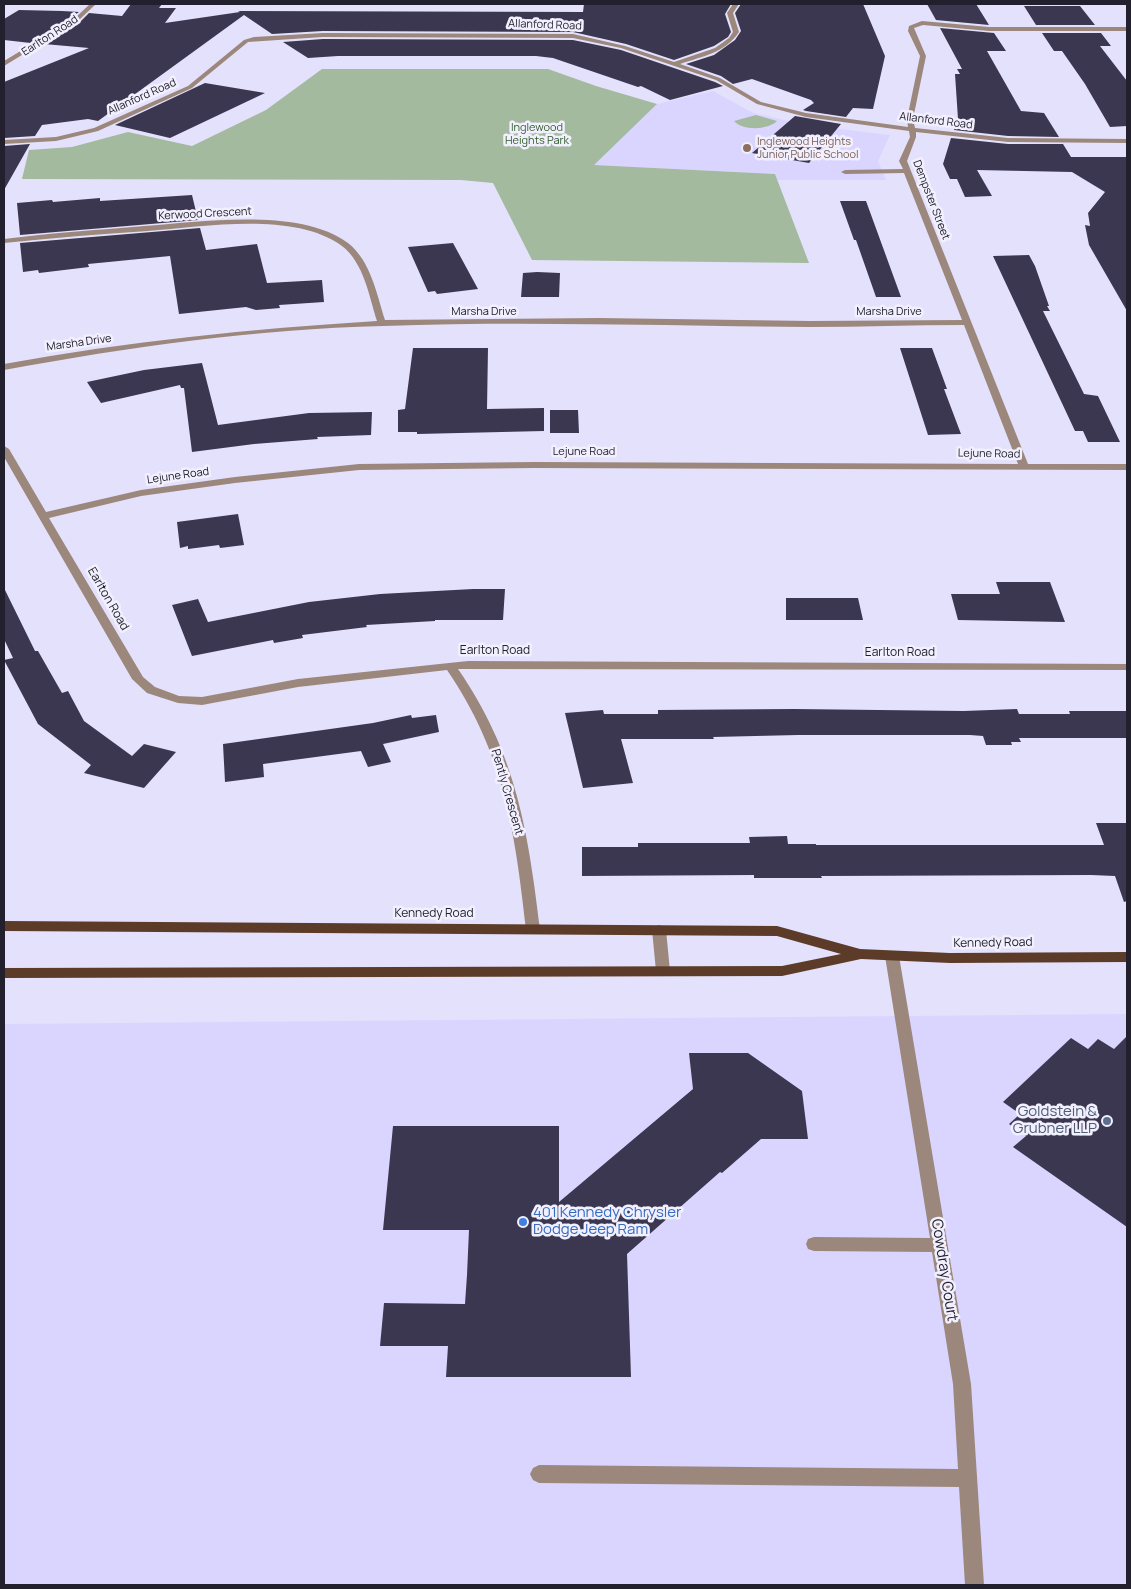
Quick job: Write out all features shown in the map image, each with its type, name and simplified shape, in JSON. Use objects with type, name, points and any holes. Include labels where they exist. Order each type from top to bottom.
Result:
[{"type":"main road","name":"Kennedy Road","points":[[4,926],[777,931],[860,954],[950,958],[1127,957]]},
{"type":"main road","name":"Kennedy Road","points":[[4,972],[782,970],[860,954]]},
{"type":"street","name":"Earlton Road","points":[[4,64],[77,19],[93,4]]},
{"type":"street","points":[[675,64],[720,48],[732,41],[736,32],[730,13],[736,4]]},
{"type":"street","name":"Dempster Street","points":[[1025,468],[903,161],[913,137],[910,130],[910,119],[923,56],[911,31],[911,27],[917,24],[935,23],[989,29],[1127,29]]},
{"type":"street","name":"Allanford Road","points":[[4,142],[56,139],[96,130],[190,88],[246,42],[266,38],[356,35],[573,36],[623,48],[718,79],[759,103],[834,120],[910,130],[1023,141],[1127,142]]},
{"type":"street","points":[[845,172],[907,171]]},
{"type":"street","name":"Kerwood Crescent","points":[[4,241],[70,234],[230,223],[268,224],[317,230],[338,240],[355,255],[362,266],[382,323]]},
{"type":"street","name":"Marsha Drive","points":[[4,366],[194,338],[382,323],[599,321],[800,324],[967,322]]},
{"type":"street","name":"Earlton Road","points":[[4,449],[138,679],[151,690],[178,699],[202,701],[298,683],[450,665],[1127,667]]},
{"type":"street","name":"Lejune Road","points":[[44,516],[141,494],[235,480],[359,467],[553,465],[1127,467]]},
{"type":"street","name":"Pently Crescent","points":[[450,665],[479,710],[503,769],[524,857],[533,929]]},
{"type":"street","points":[[659,930],[664,971]]},
{"type":"street","name":"Cowdray Court","points":[[892,956],[962,1384],[975,1585]]},
{"type":"street","points":[[814,1244],[940,1245]]},
{"type":"street","points":[[538,1474],[968,1478]]},
{"type":"shaded area","name":"Inglewood Heights Junior Public School","points":[[713,91],[753,113],[806,125],[890,135],[878,161],[886,180],[777,180],[775,174],[593,165],[657,104]]},
{"type":"shaded area","points":[[1127,1014],[1127,1585],[4,1585],[4,1024]]},
{"type":"green space","name":"Inglewood Heights Park","points":[[322,69],[548,69],[596,86],[657,104],[594,165],[775,174],[809,263],[532,260],[493,183],[461,180],[22,179],[29,150],[72,147],[128,132],[192,146],[266,110]]},
{"type":"green space","points":[[756,115],[777,121],[762,128],[749,128],[734,121]]},
{"type":"building","points":[[131,4],[162,4],[159,8],[176,8],[165,23],[240,12],[238,11],[583,12],[584,4],[731,4],[725,14],[731,32],[728,37],[714,46],[674,60],[626,44],[573,32],[323,31],[272,34],[244,15],[98,121],[88,119],[42,125],[35,136],[4,138],[4,82],[89,48],[44,44],[80,22],[89,13],[122,16]]},
{"type":"building","points":[[741,4],[863,4],[885,56],[873,109],[853,108],[846,117],[806,111],[803,110],[814,103],[811,100],[752,79],[733,84],[721,76],[686,64],[714,55],[735,40],[741,31],[735,13]]},
{"type":"building","points":[[927,4],[976,4],[989,25],[936,20]]},
{"type":"building","points":[[1024,6],[1080,6],[1095,25],[1036,25]]},
{"type":"building","points":[[19,10],[79,12],[31,43],[4,40],[4,19]]},
{"type":"building","points":[[940,28],[994,33],[1006,51],[987,51],[1021,111],[1044,113],[1059,137],[1008,136],[954,130],[958,119],[955,74],[960,74],[957,69],[962,69]]},
{"type":"building","points":[[1042,33],[1101,33],[1111,46],[1100,46],[1127,81],[1127,126],[1110,127],[1085,84],[1062,51],[1054,51]]},
{"type":"building","points":[[323,39],[573,40],[621,50],[723,86],[670,100],[641,86],[638,87],[553,58],[536,56],[338,56],[308,58],[283,42]]},
{"type":"building","points":[[205,83],[265,93],[170,138],[115,125]]},
{"type":"building","points":[[795,116],[841,124],[809,163],[752,153]]},
{"type":"building","points":[[951,138],[1008,144],[1063,144],[1071,157],[1127,157],[1127,311],[1089,245],[1085,225],[1090,226],[1088,213],[1105,192],[1072,172],[977,170],[992,196],[965,197],[957,179],[950,179],[943,164]]},
{"type":"building","points":[[30,144],[4,190],[4,146]]},
{"type":"building","points":[[192,195],[198,220],[20,235],[17,203],[100,198],[100,201]]},
{"type":"building","points":[[840,201],[866,201],[901,297],[876,297]]},
{"type":"building","points":[[200,228],[206,250],[257,244],[267,283],[322,280],[324,302],[279,305],[280,308],[256,310],[246,307],[179,314],[170,256],[88,264],[89,267],[39,273],[38,270],[23,272],[20,243]]},
{"type":"building","points":[[453,243],[478,289],[437,294],[435,291],[428,292],[408,247]]},
{"type":"building","points":[[1029,255],[1035,266],[1049,306],[1047,306],[1050,311],[1043,311],[1084,394],[1098,396],[1120,442],[1088,442],[1083,431],[1075,431],[993,256]]},
{"type":"building","points":[[523,273],[560,273],[559,297],[521,297]]},
{"type":"building","points":[[413,348],[488,348],[487,409],[544,408],[544,431],[417,434],[417,432],[398,432],[398,410],[405,409]]},
{"type":"building","points":[[900,348],[932,348],[947,389],[944,389],[961,434],[928,435]]},
{"type":"building","points":[[202,363],[218,425],[309,413],[372,412],[371,435],[317,437],[318,439],[254,444],[192,452],[184,388],[181,388],[180,385],[101,403],[87,382],[144,370]]},
{"type":"building","points":[[550,410],[578,410],[579,433],[550,433]]},
{"type":"building","points":[[238,514],[244,545],[220,548],[219,545],[188,549],[188,546],[180,548],[177,522]]},
{"type":"building","points":[[996,582],[1050,582],[1065,622],[958,620],[951,594],[1000,594]]},
{"type":"building","points":[[4,588],[35,651],[38,651],[62,693],[68,691],[84,721],[132,756],[144,744],[176,752],[144,788],[84,773],[91,765],[38,724],[4,660],[13,658],[4,639]]},
{"type":"building","points":[[505,589],[503,620],[435,620],[366,625],[367,627],[302,635],[303,638],[274,643],[273,640],[192,656],[172,605],[198,599],[208,622],[309,602],[380,594]]},
{"type":"building","points":[[786,598],[858,598],[863,620],[786,620]]},
{"type":"building","points":[[1017,709],[1019,714],[1070,714],[1069,711],[1127,711],[1127,738],[1019,738],[1021,742],[1011,742],[1012,745],[986,745],[983,736],[970,735],[798,735],[713,737],[714,739],[621,739],[633,783],[583,788],[565,713],[603,710],[604,714],[658,714],[658,710],[964,711]]},
{"type":"building","points":[[411,715],[412,718],[436,715],[439,732],[383,744],[391,762],[368,767],[361,751],[263,764],[264,777],[225,782],[223,744],[373,723]]},
{"type":"building","points":[[1096,823],[1127,823],[1127,901],[1124,902],[1115,876],[821,876],[822,878],[754,878],[754,875],[582,876],[582,847],[638,847],[638,843],[750,843],[749,837],[787,836],[788,844],[816,845],[1104,845]]},
{"type":"building","points":[[1127,1036],[1127,1227],[1013,1147],[1026,1136],[1009,1124],[1020,1114],[1003,1102],[1071,1038],[1088,1049],[1098,1039],[1114,1049]]},
{"type":"building","name":"401 Kennedy Chrysler Dodge Jeep Ram","points":[[689,1053],[748,1053],[802,1091],[808,1139],[761,1139],[722,1173],[720,1172],[627,1254],[631,1377],[446,1377],[448,1346],[380,1346],[384,1303],[465,1304],[467,1275],[469,1230],[383,1230],[393,1126],[559,1126],[559,1202],[693,1089]]},
{"type":"place","name":"Inglewood Heights Junior Public School","points":[[747,148]]},
{"type":"place","name":"Goldstein & Grubner LLP","points":[[1107,1121]]},
{"type":"place","name":"401 Kennedy Chrysler Dodge Jeep Ram","points":[[523,1222]]}]
